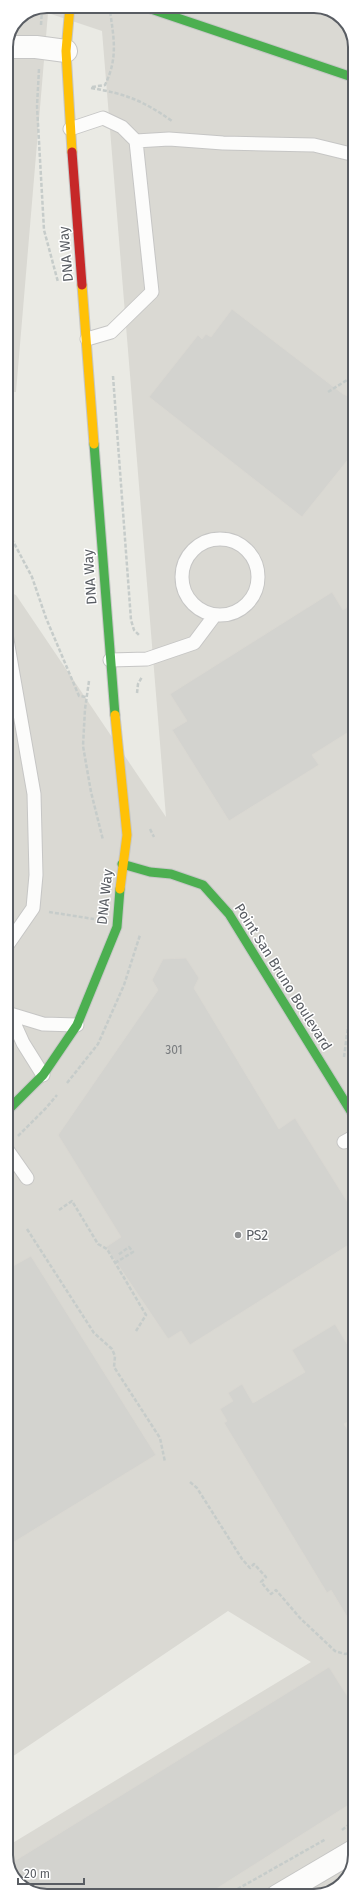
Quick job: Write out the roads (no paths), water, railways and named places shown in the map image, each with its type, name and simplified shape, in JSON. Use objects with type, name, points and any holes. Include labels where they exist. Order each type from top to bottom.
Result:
[{"type":"main road","name":"DNA Way","points":[[13,1105],[43,1075],[77,1025],[117,927],[122,864],[128,835],[110,660],[70,129],[66,51],[69,13]]},
{"type":"main road","points":[[163,13],[348,76]]},
{"type":"main road","name":"Point San Bruno Boulevard","points":[[122,864],[150,872],[171,874],[202,885],[229,914],[348,1107]]},
{"type":"street","points":[[13,47],[36,47],[66,51]]},
{"type":"street","points":[[289,1889],[348,1854]]},
{"type":"lane","points":[[70,129],[103,118],[122,127],[136,141],[152,292],[111,332],[87,339]]},
{"type":"lane","points":[[136,141],[169,139],[223,143],[314,145],[348,153]]},
{"type":"lane","points":[[110,660],[147,659],[194,643],[215,615],[228,614],[240,609],[250,601],[256,589],[258,576],[255,563],[250,553],[240,545],[229,540],[211,540],[195,548],[187,558],[182,569],[182,581],[185,593],[192,603],[202,611],[215,615]]},
{"type":"lane","points":[[13,674],[34,794],[36,875],[33,908],[13,937]]},
{"type":"lane","points":[[13,1014],[44,1024],[77,1025]]},
{"type":"lane","points":[[13,1022],[23,1043],[43,1075]]},
{"type":"lane","points":[[13,1158],[27,1178]]},
{"type":"place","name":"PS2","points":[[238,1235]]}]
